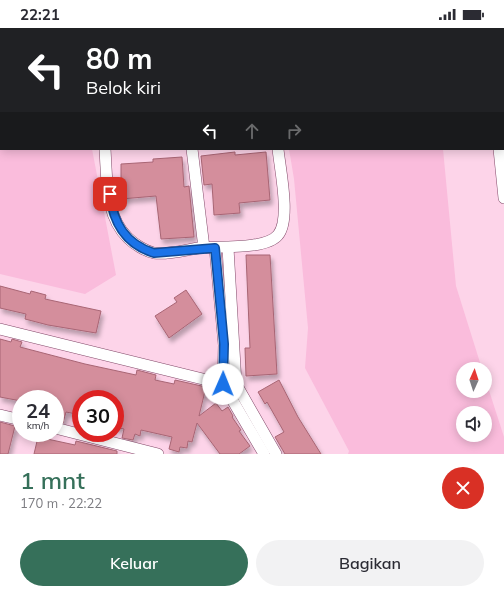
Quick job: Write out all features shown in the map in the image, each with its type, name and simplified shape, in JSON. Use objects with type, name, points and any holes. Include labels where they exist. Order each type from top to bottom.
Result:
[{"type":"street","points":[[105,150],[113,217],[128,238],[141,248],[154,253],[209,248],[228,248],[274,240],[279,235],[283,226],[284,198],[278,150]]},
{"type":"street","points":[[192,150],[224,344],[223,384],[264,454]]},
{"type":"street","points":[[499,150],[504,198]]},
{"type":"street","points":[[228,248],[236,384],[276,454]]},
{"type":"street","points":[[0,329],[223,384],[236,384]]},
{"type":"street","points":[[0,415],[12,418]]},
{"type":"street","points":[[64,430],[158,454]]},
{"type":"shaded area","points":[[0,150],[92,150],[116,275],[85,294],[0,274]]},
{"type":"shaded area","points":[[289,150],[443,150],[456,286],[480,362],[456,362],[456,398],[491,398],[504,437],[504,454],[348,454],[349,451],[305,368],[308,328],[294,179]]},
{"type":"building","points":[[235,152],[235,155],[266,152],[270,200],[239,203],[240,213],[214,215],[212,184],[204,185],[201,156]]},
{"type":"building","points":[[182,157],[184,187],[189,186],[194,237],[161,239],[156,196],[121,199],[121,164],[153,162],[153,159]]},
{"type":"building","points":[[246,255],[270,255],[277,374],[246,376],[245,348],[250,348]]},
{"type":"building","points":[[0,286],[30,294],[31,291],[46,295],[45,299],[101,311],[96,333],[48,325],[25,319],[26,314],[0,308]]},
{"type":"building","points":[[186,290],[202,314],[169,338],[155,316],[177,302],[174,298]]},
{"type":"building","points":[[0,339],[11,342],[12,339],[22,342],[20,347],[85,364],[136,375],[137,370],[156,375],[155,380],[174,384],[175,380],[206,387],[199,416],[216,403],[222,411],[228,407],[233,416],[232,417],[241,430],[239,431],[250,446],[239,454],[220,454],[197,423],[192,442],[188,441],[187,448],[180,447],[179,452],[169,449],[172,437],[141,430],[140,436],[135,434],[133,440],[124,438],[124,390],[72,390],[72,413],[66,412],[64,419],[64,390],[12,390],[12,399],[0,397]]},
{"type":"building","points":[[279,380],[298,417],[321,454],[285,454],[275,437],[284,432],[267,402],[265,404],[258,392]]},
{"type":"building","points":[[0,422],[12,425],[12,438],[8,454],[0,454]]},
{"type":"building","points":[[37,442],[61,442],[75,445],[76,442],[80,442],[117,451],[117,454],[34,454]]},
{"type":"route","points":[[110,194],[113,217],[128,238],[141,248],[154,253],[215,248],[224,344],[223,384]]}]
